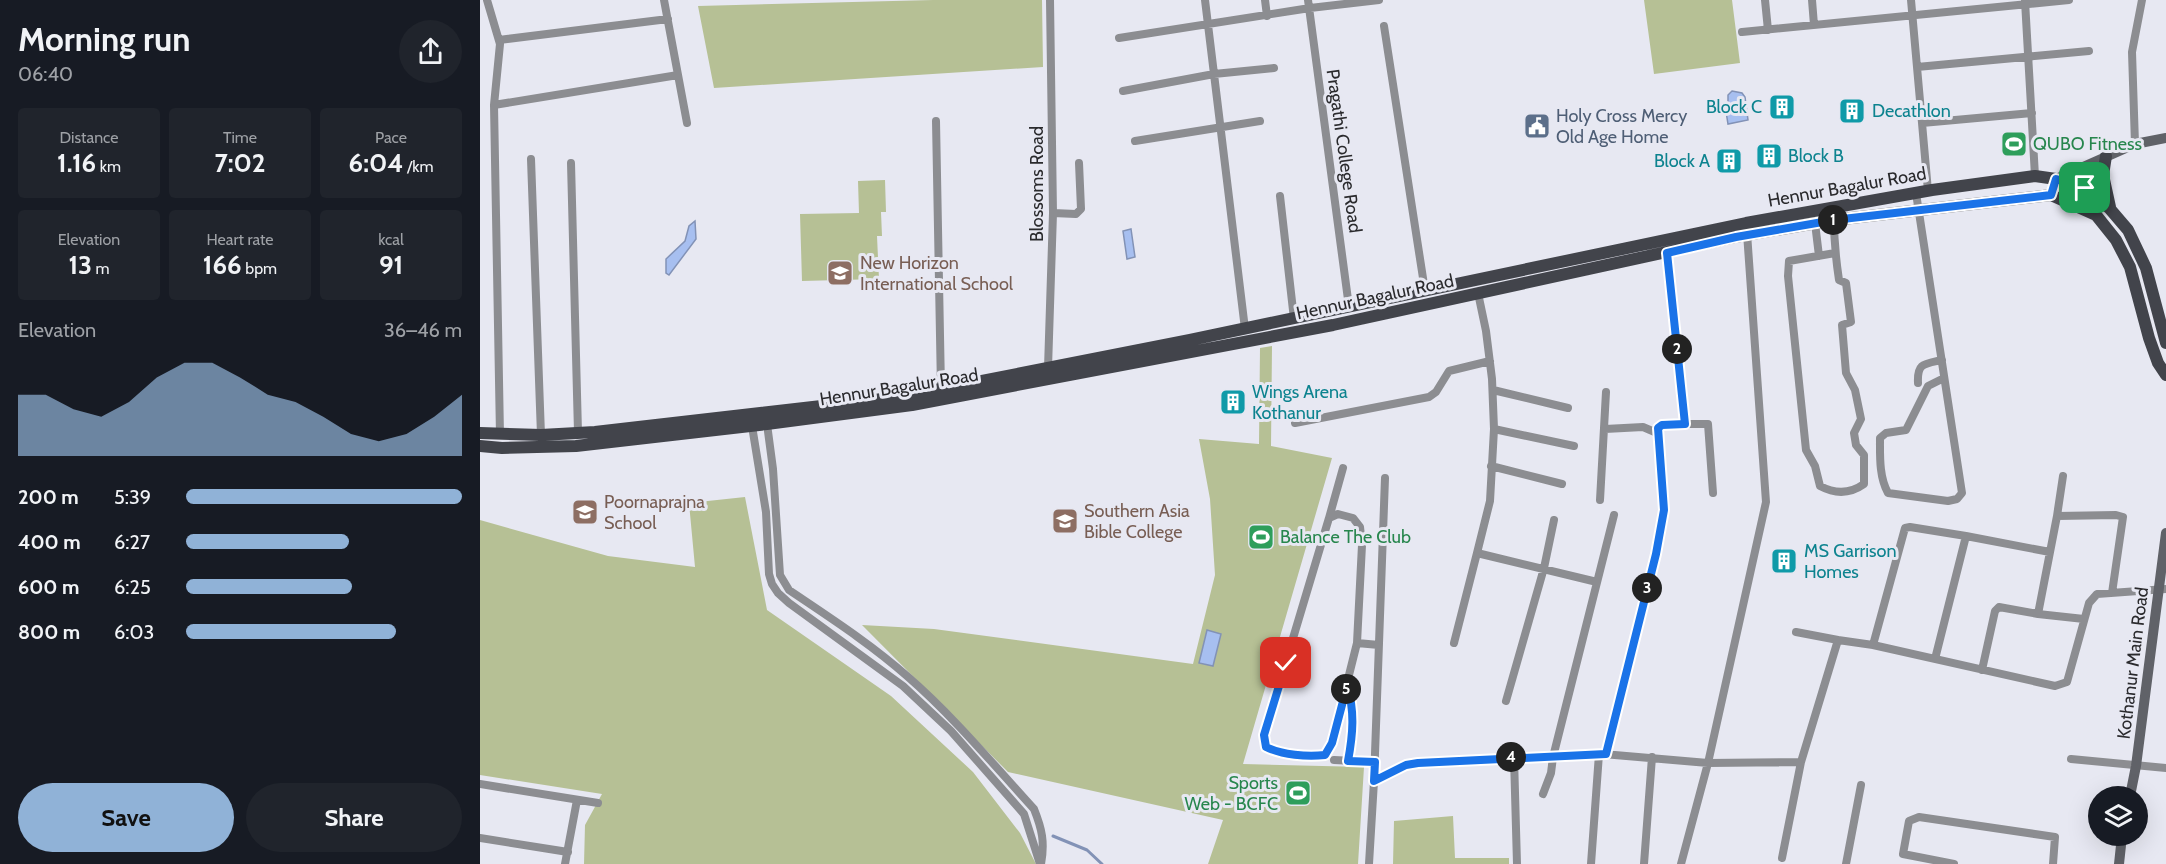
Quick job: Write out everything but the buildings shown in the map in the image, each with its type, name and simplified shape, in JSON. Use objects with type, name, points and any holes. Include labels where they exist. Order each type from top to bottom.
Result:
[{"type":"main road","points":[[2166,138],[2135,144],[2056,179],[2051,195],[2096,215],[2116,240],[2130,267],[2148,338],[2158,363],[2166,375]]},
{"type":"main road","points":[[2106,156],[2103,175],[2110,209]]},
{"type":"main road","name":"Hennur Bagalur Road","points":[[480,433],[541,435],[578,432],[595,438],[752,426],[912,405],[1018,380],[1048,368],[1245,329],[1746,223],[1922,192],[2035,176],[2056,179],[2085,188],[2110,209],[2128,230],[2146,268],[2166,342]]},
{"type":"main road","name":"Hennur Bagalur Road","points":[[480,446],[502,448],[595,438],[1018,380],[1333,326],[1611,263],[1815,223],[2051,195]]},
{"type":"main road","name":"Kothanur Main Road","points":[[2132,786],[2163,589],[2166,533]]},
{"type":"main road","points":[[2119,864],[2121,846]]},
{"type":"street","points":[[487,0],[499,40],[494,105],[500,435]]},
{"type":"street","points":[[664,0],[687,123]]},
{"type":"street","name":"Blossoms Road","points":[[1048,368],[1053,213],[1050,0]]},
{"type":"street","points":[[1205,0],[1245,329]]},
{"type":"street","points":[[1265,0],[1267,16]]},
{"type":"street","points":[[1119,38],[1267,16],[1309,4],[1379,0]]},
{"type":"street","points":[[1765,0],[1768,30]]},
{"type":"street","points":[[1812,0],[1814,25]]},
{"type":"street","points":[[1911,0],[1922,123],[1922,192],[1919,209],[1962,493],[1957,499],[1948,501],[1888,493],[1879,459],[1880,438],[1886,433],[1906,430],[1928,386],[1944,378]]},
{"type":"street","points":[[1742,32],[2025,2],[2069,0]]},
{"type":"street","points":[[2135,144],[2132,52],[2142,0]]},
{"type":"street","points":[[2025,2],[2035,176]]},
{"type":"street","name":"Pragathi College Road","points":[[1309,4],[1349,307]]},
{"type":"street","points":[[499,40],[668,19]]},
{"type":"street","points":[[1384,26],[1425,291]]},
{"type":"street","points":[[1917,67],[2089,51]]},
{"type":"street","points":[[1124,91],[1214,75],[1274,68]]},
{"type":"street","points":[[494,105],[678,75]]},
{"type":"street","points":[[1922,123],[2032,113]]},
{"type":"street","points":[[936,121],[941,389]]},
{"type":"street","points":[[1135,141],[1260,121]]},
{"type":"street","points":[[531,159],[541,435]]},
{"type":"street","points":[[571,163],[578,432]]},
{"type":"street","points":[[1053,213],[1076,214],[1081,209],[1078,163]]},
{"type":"street","points":[[1280,196],[1294,318]]},
{"type":"street","points":[[1834,220],[1839,280],[1846,283],[1851,322],[1842,325],[1846,373],[1855,390],[1861,419],[1854,433],[1856,445],[1864,455],[1864,484],[1855,490],[1831,492],[1820,486],[1815,466],[1806,450],[1788,276],[1789,261],[1835,253]]},
{"type":"street","points":[[1681,864],[1708,763],[1766,502],[1746,223]]},
{"type":"street","points":[[1815,223],[1819,256]]},
{"type":"street","points":[[1667,253],[1685,424]]},
{"type":"street","points":[[1454,643],[1490,501],[1492,472],[1494,429],[1490,361],[1478,293]]},
{"type":"street","points":[[1918,383],[1919,369],[1922,365],[1942,360]]},
{"type":"street","points":[[1295,423],[1429,397],[1436,392],[1449,371],[1490,361]]},
{"type":"street","points":[[1492,390],[1568,408]]},
{"type":"street","points":[[1600,500],[1606,392]]},
{"type":"street","points":[[767,424],[773,469],[780,575],[789,590],[907,676],[946,712],[1034,809],[1040,822],[1044,845],[1040,864]]},
{"type":"street","points":[[1591,864],[1602,754],[1656,554],[1664,510],[1658,428],[1662,425],[1708,424],[1713,493]]},
{"type":"street","points":[[752,426],[766,512],[769,574],[772,584],[783,598],[903,686],[951,731],[1024,814],[1040,864]]},
{"type":"street","points":[[1605,429],[1643,427],[1657,433]]},
{"type":"street","points":[[1494,429],[1574,446]]},
{"type":"street","points":[[1491,466],[1562,484]]},
{"type":"street","points":[[1329,518],[1338,514],[1353,519],[1360,527],[1362,545],[1357,643],[1332,743],[1325,755],[1275,751],[1266,747],[1264,735],[1343,468]]},
{"type":"street","points":[[2038,614],[2057,516],[2062,476]]},
{"type":"street","points":[[1369,864],[1385,477]]},
{"type":"street","points":[[1543,794],[1551,773],[1614,515]]},
{"type":"street","points":[[2057,516],[2116,515],[2123,517],[2112,593]]},
{"type":"street","points":[[1506,701],[1544,568],[1554,520]]},
{"type":"street","points":[[1873,645],[1905,528],[1966,536],[2050,552]]},
{"type":"street","points":[[1935,659],[1966,536]]},
{"type":"street","points":[[1477,553],[1597,582]]},
{"type":"street","points":[[1796,632],[1873,645],[2055,686],[2067,682],[2089,603],[2097,594],[2163,589]]},
{"type":"street","points":[[1982,670],[1995,611],[1999,607],[2084,619]]},
{"type":"street","points":[[808,617],[816,608]]},
{"type":"street","points":[[1782,858],[1801,762],[1838,640]]},
{"type":"street","points":[[1357,643],[1379,645]]},
{"type":"street","points":[[1347,686],[1353,704],[1353,735],[1348,761]]},
{"type":"street","points":[[1374,781],[1406,765],[1514,757],[1553,758],[1602,754],[1708,763],[1801,762]]},
{"type":"street","points":[[1514,757],[1517,864]]},
{"type":"street","points":[[1644,864],[1652,757]]},
{"type":"street","points":[[2071,759],[2166,768]]},
{"type":"street","points":[[1334,760],[1375,762]]},
{"type":"street","points":[[480,784],[597,803]]},
{"type":"street","points":[[1846,864],[1861,785]]},
{"type":"street","points":[[565,864],[577,800]]},
{"type":"street","points":[[1901,864],[1909,821],[1919,817],[2055,837],[2053,864]]},
{"type":"street","points":[[480,838],[568,852]]},
{"type":"street","points":[[1903,854],[1954,864]]},
{"type":"green space","points":[[933,0],[1042,0],[1043,67],[714,88],[698,6]]},
{"type":"green space","points":[[1644,0],[1732,0],[1740,63],[1654,74]]},
{"type":"green space","points":[[885,180],[886,212],[881,212],[882,236],[877,236],[879,279],[802,281],[800,214],[859,213],[858,181]]},
{"type":"green space","points":[[1272,346],[1271,446],[1332,458],[1243,764],[1364,767],[1358,864],[1208,864],[1223,820],[1008,772],[862,625],[934,629],[1193,664],[1215,575],[1210,499],[1199,439],[1259,444],[1260,348]]},
{"type":"green space","points":[[745,497],[767,610],[891,696],[973,772],[1020,833],[1036,864],[584,864],[585,825],[602,794],[480,775],[480,520],[608,556],[695,567],[689,503]]},
{"type":"green space","points":[[1453,816],[1455,858],[1509,858],[1509,864],[1393,864],[1394,821]]},
{"type":"water","points":[[1732,91],[1742,93],[1745,97],[1748,120],[1728,124],[1725,105],[1728,105],[1728,95]]},
{"type":"water","points":[[695,221],[696,239],[669,275],[666,273],[666,259],[685,241],[689,226]]},
{"type":"water","points":[[1131,229],[1135,257],[1127,259],[1123,231]]},
{"type":"water","points":[[1207,630],[1221,634],[1213,666],[1199,663]]},
{"type":"waterway","points":[[1053,836],[1087,850],[1102,864]]},
{"type":"place","name":"Block C","points":[[1782,107]]},
{"type":"place","name":"Decathlon","points":[[1852,111]]},
{"type":"place","name":"Holy Cross Mercy Old Age Home","points":[[1537,126]]},
{"type":"place","name":"QUBO Fitness","points":[[2014,144]]},
{"type":"place","name":"Block B","points":[[1769,156]]},
{"type":"place","name":"Block A","points":[[1729,161]]},
{"type":"place","name":"New Horizon International School","points":[[840,273]]},
{"type":"place","name":"Wings Arena Kothanur","points":[[1233,402]]},
{"type":"place","name":"Poornaprajna School","points":[[585,512]]},
{"type":"place","name":"Southern Asia Bible College","points":[[1065,521]]},
{"type":"place","name":"Balance The Club","points":[[1261,537]]},
{"type":"place","name":"MS Garrison Homes","points":[[1784,561]]},
{"type":"place","name":"Sports Web - BCFC","points":[[1298,793]]},
{"type":"route","points":[[1286,663],[1264,735],[1266,747],[1275,751],[1325,755],[1332,743],[1347,686],[1353,704],[1353,735],[1348,761],[1375,762],[1374,781],[1406,765],[1418,763],[1606,754],[1656,554],[1664,510],[1658,428],[1662,425],[1685,424],[1667,253],[1736,237],[1834,220],[1982,201],[2051,195],[2056,179],[2085,188]]}]
